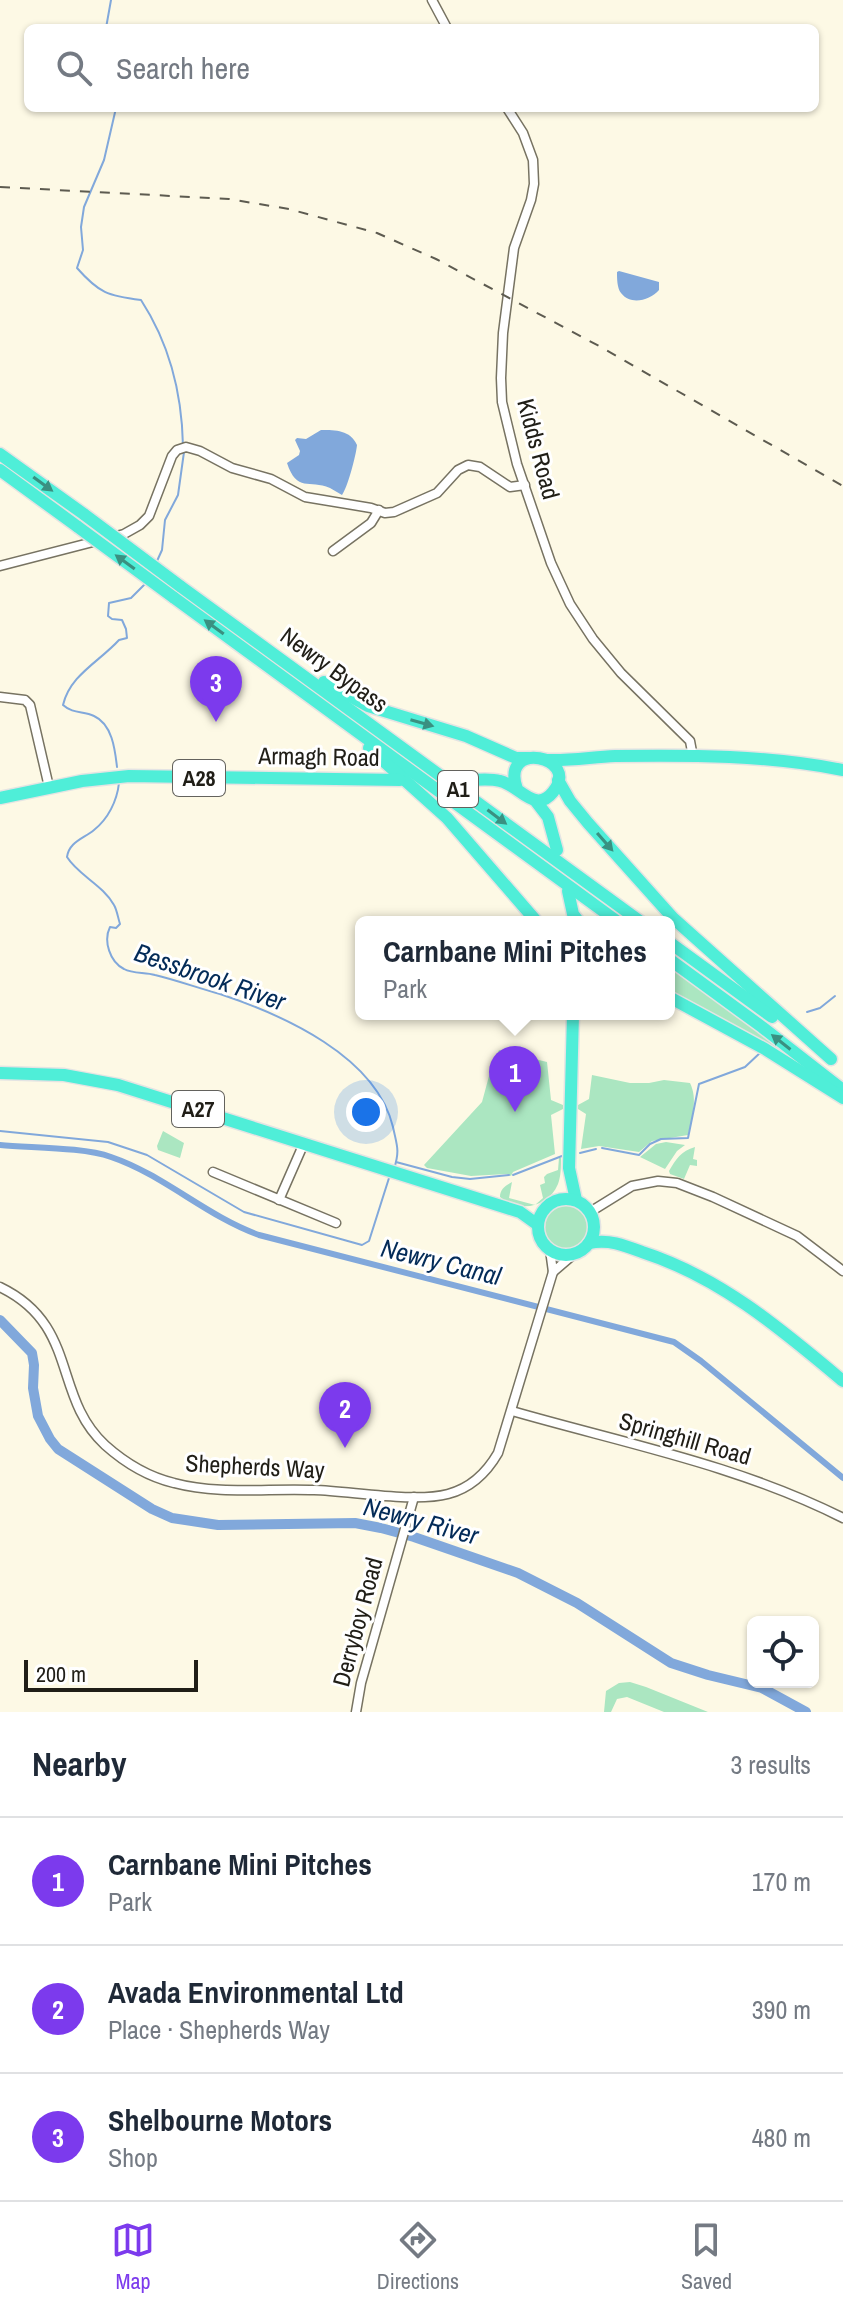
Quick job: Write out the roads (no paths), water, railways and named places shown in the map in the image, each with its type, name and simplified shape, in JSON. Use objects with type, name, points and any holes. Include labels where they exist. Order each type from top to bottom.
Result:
[{"type":"highway","name":"Newry Bypass","points":[[0,454],[81,521],[322,705],[610,916]]},
{"type":"highway","name":"Newry Bypass","points":[[0,470],[81,521]]},
{"type":"highway","name":"Newry Bypass","points":[[176,592],[276,655],[633,916]]},
{"type":"highway","points":[[276,655],[368,706],[466,736],[516,758],[577,760],[616,756],[789,760],[843,770]]},
{"type":"highway","points":[[322,705],[447,818],[532,916]]},
{"type":"highway","points":[[499,780],[528,758]]},
{"type":"highway","points":[[547,760],[552,764],[556,783],[570,801],[671,916]]},
{"type":"highway","points":[[462,781],[499,780],[528,799],[535,800],[548,797],[577,760]]},
{"type":"highway","points":[[517,768],[517,789]]},
{"type":"highway","name":"Armagh Road","points":[[0,798],[98,778],[129,776],[400,780]]},
{"type":"highway","points":[[556,783],[548,817],[557,850]]},
{"type":"highway","points":[[535,800],[548,817]]},
{"type":"highway","points":[[568,891],[573,916]]},
{"type":"highway","points":[[675,920],[831,1059]]},
{"type":"highway","points":[[675,946],[843,1068]]},
{"type":"highway","points":[[675,964],[843,1090]]},
{"type":"highway","points":[[675,1000],[765,1049],[843,1098]]},
{"type":"highway","points":[[538,1225],[542,1211],[565,1185],[569,1168],[573,1020]]},
{"type":"highway","name":"A27","points":[[0,1073],[64,1075],[100,1080],[395,1171],[520,1212],[538,1225],[540,1239],[550,1250]]},
{"type":"highway","points":[[569,1168],[576,1200],[611,1241]]},
{"type":"highway","points":[[553,1201],[576,1200]]},
{"type":"highway","name":"A27","points":[[520,1212],[542,1211]]},
{"type":"highway","points":[[589,1243],[594,1228],[592,1216]]},
{"type":"highway","points":[[550,1250],[574,1254],[589,1243],[611,1241],[669,1261],[725,1290],[843,1381]]},
{"type":"street","points":[[432,0],[445,24]]},
{"type":"street","name":"Kidds Road","points":[[510,112],[523,133],[533,160],[534,184],[510,269],[501,378],[507,425],[551,563],[570,604],[621,673],[690,741],[693,757]]},
{"type":"street","points":[[0,566],[124,534],[140,525],[155,504],[164,472],[180,449],[200,451],[232,468],[271,479],[305,497],[385,513],[437,493],[458,470],[468,465],[480,467],[510,487],[525,485]]},
{"type":"street","points":[[333,551],[371,523],[379,510]]},
{"type":"street","points":[[0,697],[25,700],[30,705],[49,787]]},
{"type":"street","points":[[279,1200],[304,1143]]},
{"type":"street","points":[[213,1172],[336,1223]]},
{"type":"street","points":[[592,1216],[632,1186],[658,1181],[677,1183],[797,1236],[843,1271]]},
{"type":"street","name":"Shepherds Way","points":[[0,1287],[31,1309],[51,1334],[76,1405],[93,1433],[132,1465],[157,1478],[202,1488],[310,1489],[414,1497],[447,1495],[482,1475],[498,1453],[553,1272],[550,1250]]},
{"type":"street","points":[[553,1272],[574,1254]]},
{"type":"street","name":"Springhill Road","points":[[512,1411],[708,1464],[789,1493],[843,1518]]},
{"type":"street","name":"Derryboy Road","points":[[356,1712],[361,1683],[414,1497]]},
{"type":"water","points":[[619,271],[659,282],[659,290],[646,299],[625,297],[619,288]]},
{"type":"water","points":[[321,430],[346,434],[357,445],[342,495],[330,488],[299,482],[287,463],[299,455],[297,438],[306,439]]},
{"type":"waterway","name":"Bessbrook River","points":[[107,24],[111,0]]},
{"type":"waterway","name":"Bessbrook River","points":[[115,112],[104,160],[84,207],[81,227],[83,250],[77,268],[105,292],[141,300],[151,316],[177,388],[183,446]]},
{"type":"waterway","name":"Bessbrook River","points":[[157,561],[162,550],[165,520],[178,495],[184,452]]},
{"type":"waterway","name":"Bessbrook River","points":[[117,767],[112,738],[105,725],[94,716],[63,705],[79,677],[119,640],[127,638],[122,620],[108,616],[109,603],[131,598],[145,584]]},
{"type":"waterway","name":"Bessbrook River","points":[[119,783],[108,815],[99,826],[74,844],[67,857],[104,892],[115,907],[120,924],[116,928],[110,927],[107,938],[115,961],[128,971],[151,974],[245,1003],[298,1027],[347,1059],[368,1079],[383,1102],[397,1144],[394,1169]]},
{"type":"waterway","points":[[807,1012],[820,1008],[835,996]]},
{"type":"waterway","points":[[602,1148],[639,1155],[650,1144],[661,1139],[688,1138],[699,1084],[745,1067],[761,1052]]},
{"type":"waterway","name":"Bessbrook River","points":[[0,1131],[108,1142],[147,1155],[244,1212],[362,1245],[369,1241],[389,1178]]},
{"type":"waterway","name":"Newry Canal","points":[[0,1145],[72,1150],[111,1157],[149,1174],[221,1217],[259,1235],[674,1342],[843,1478]]},
{"type":"waterway","points":[[580,1153],[596,1149]]},
{"type":"waterway","points":[[513,1175],[562,1156]]},
{"type":"waterway","points":[[396,1162],[452,1177],[470,1179],[509,1175]]},
{"type":"waterway","name":"Newry River","points":[[0,1320],[32,1353],[38,1416],[58,1449],[152,1509],[172,1518],[218,1525],[355,1523],[414,1537],[518,1573],[577,1603],[671,1663],[762,1688],[806,1712]]},
{"type":"railway","points":[[0,187],[229,199],[289,209],[377,233],[436,259],[599,346],[843,486]]},
{"type":"place","name":"Shelbourne Motors","points":[[216,722]]},
{"type":"place","name":"Carnbane Mini Pitches","points":[[515,1112]]},
{"type":"place","name":"Avada Environmental Ltd","points":[[345,1448]]}]
